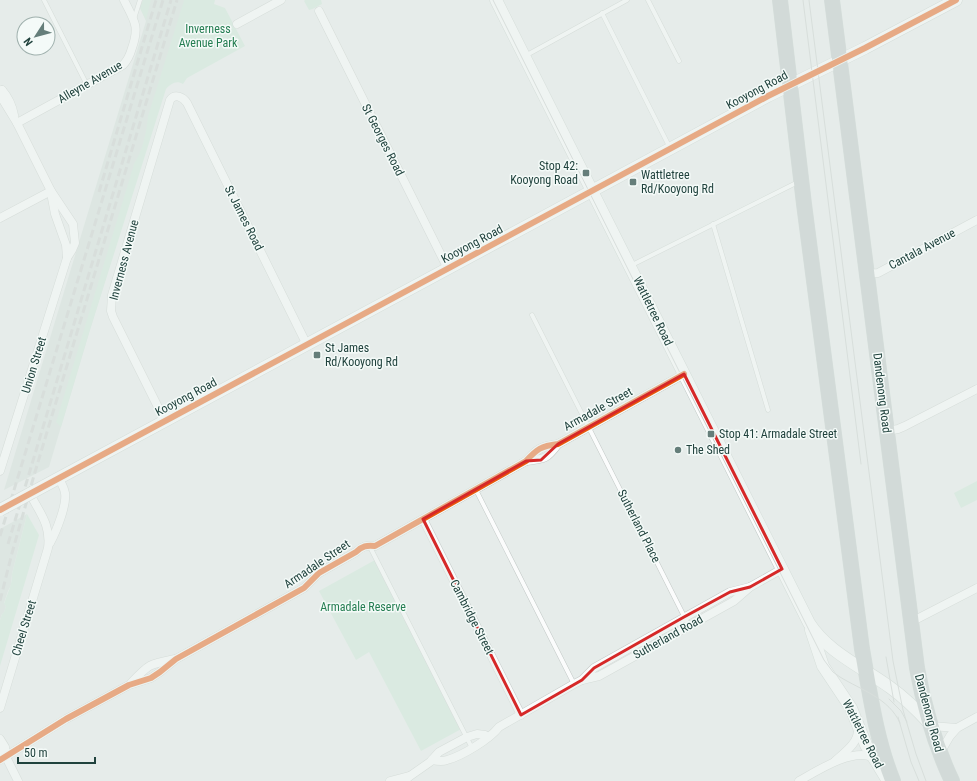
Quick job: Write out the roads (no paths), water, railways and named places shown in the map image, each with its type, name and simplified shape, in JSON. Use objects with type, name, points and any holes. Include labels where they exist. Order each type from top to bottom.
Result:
[{"type":"highway","points":[[780,0],[866,671],[876,723],[893,781]]},
{"type":"highway","name":"Dandenong Road","points":[[832,0],[920,686],[930,725],[952,781]]},
{"type":"street","name":"Alleyne Avenue","points":[[16,120],[87,85],[123,65],[133,48],[137,29],[124,0]]},
{"type":"street","points":[[237,24],[281,0]]},
{"type":"street","name":"Wattletree Road","points":[[496,0],[809,623],[823,666],[851,708],[872,757],[888,781]]},
{"type":"street","name":"Kooyong Road","points":[[0,510],[670,149],[790,85],[956,0]]},
{"type":"street","name":"St Georges Road","points":[[319,11],[448,269]]},
{"type":"street","name":"Union Street","points":[[0,471],[67,258],[75,243],[74,228],[71,220],[51,191],[16,120],[12,104],[1,88]]},
{"type":"street","name":"St James Road","points":[[177,96],[183,98],[187,103],[307,344]]},
{"type":"street","name":"Inverness Avenue","points":[[165,421],[113,317],[111,303],[112,295],[170,100],[177,96]]},
{"type":"street","points":[[0,218],[51,191]]},
{"type":"street","name":"Union Street","points":[[51,191],[55,214],[66,246],[67,258]]},
{"type":"street","name":"Cantala Avenue","points":[[867,274],[878,272],[977,220]]},
{"type":"street","name":"Armadale Street","points":[[2,756],[129,685],[146,668],[154,663],[176,659],[304,588],[319,573],[366,545],[375,546],[526,461],[536,450],[545,445],[558,444],[684,374]]},
{"type":"street","points":[[887,431],[905,426],[977,388]]},
{"type":"street","name":"Cheel Street","points":[[0,708],[48,548],[56,532],[65,499],[64,489],[59,478]]},
{"type":"street","name":"Cheel Street","points":[[32,494],[48,528],[48,548]]},
{"type":"street","name":"Cambridge Street","points":[[423,519],[521,715]]},
{"type":"street","name":"Sutherland Road","points":[[432,760],[446,761],[472,748],[496,732],[499,727],[574,684],[582,680],[599,676],[734,601],[750,587],[782,569]]},
{"type":"street","name":"Sutherland Road","points":[[582,680],[594,668],[684,617],[730,592],[750,587]]},
{"type":"street","points":[[912,622],[977,588]]},
{"type":"street","name":"Wattletree Road","points":[[809,623],[819,636],[842,656],[896,691],[930,725]]},
{"type":"street","points":[[940,753],[950,736],[957,728],[977,717]]},
{"type":"street","points":[[831,764],[850,748],[856,739],[858,730],[856,719]]},
{"type":"street","points":[[930,725],[957,728]]},
{"type":"street","points":[[390,781],[407,778],[432,760],[439,752],[467,737],[477,734],[488,737]]},
{"type":"street","points":[[0,739],[5,747],[2,756],[17,780]]},
{"type":"street","points":[[799,781],[831,764],[859,755],[865,754],[872,757]]},
{"type":"lane","points":[[44,0],[87,85]]},
{"type":"lane","points":[[134,20],[140,0]]},
{"type":"lane","points":[[524,56],[627,0]]},
{"type":"lane","points":[[648,0],[679,61]]},
{"type":"lane","points":[[602,13],[670,149]]},
{"type":"lane","points":[[630,266],[802,181]]},
{"type":"lane","points":[[713,224],[768,410]]},
{"type":"lane","name":"Sutherland Place","points":[[532,315],[689,626]]},
{"type":"lane","points":[[476,490],[574,684]]},
{"type":"lane","points":[[369,545],[472,748]]},
{"type":"tram line","points":[[493,0],[824,660],[833,672],[840,677],[882,701],[895,714],[900,723]]},
{"type":"tram line","points":[[803,0],[861,464]]},
{"type":"tram line","points":[[809,0],[893,661],[903,710],[926,781]]},
{"type":"tram line","points":[[886,657],[894,702]]},
{"type":"tram line","points":[[889,699],[901,711],[907,722]]},
{"type":"tram line","points":[[898,717],[911,762],[919,781]]},
{"type":"railway","points":[[99,192],[156,0]]},
{"type":"railway","points":[[0,536],[163,0]]},
{"type":"railway","points":[[8,544],[171,0]]},
{"type":"railway","points":[[0,601],[35,472],[177,0]]},
{"type":"place","name":"Stop 42: Kooyong Road","points":[[586,173]]},
{"type":"place","name":"Wattletree Rd/Kooyong Rd","points":[[633,182]]},
{"type":"place","name":"St James Rd/Kooyong Rd","points":[[317,355]]},
{"type":"place","name":"Stop 41: Armadale Street","points":[[711,434]]},
{"type":"place","name":"The Shed","points":[[678,450]]},
{"type":"park label","name":"Inverness Avenue Park","points":[[208,36]]},
{"type":"park label","name":"Armadale Reserve","points":[[363,607]]}]
